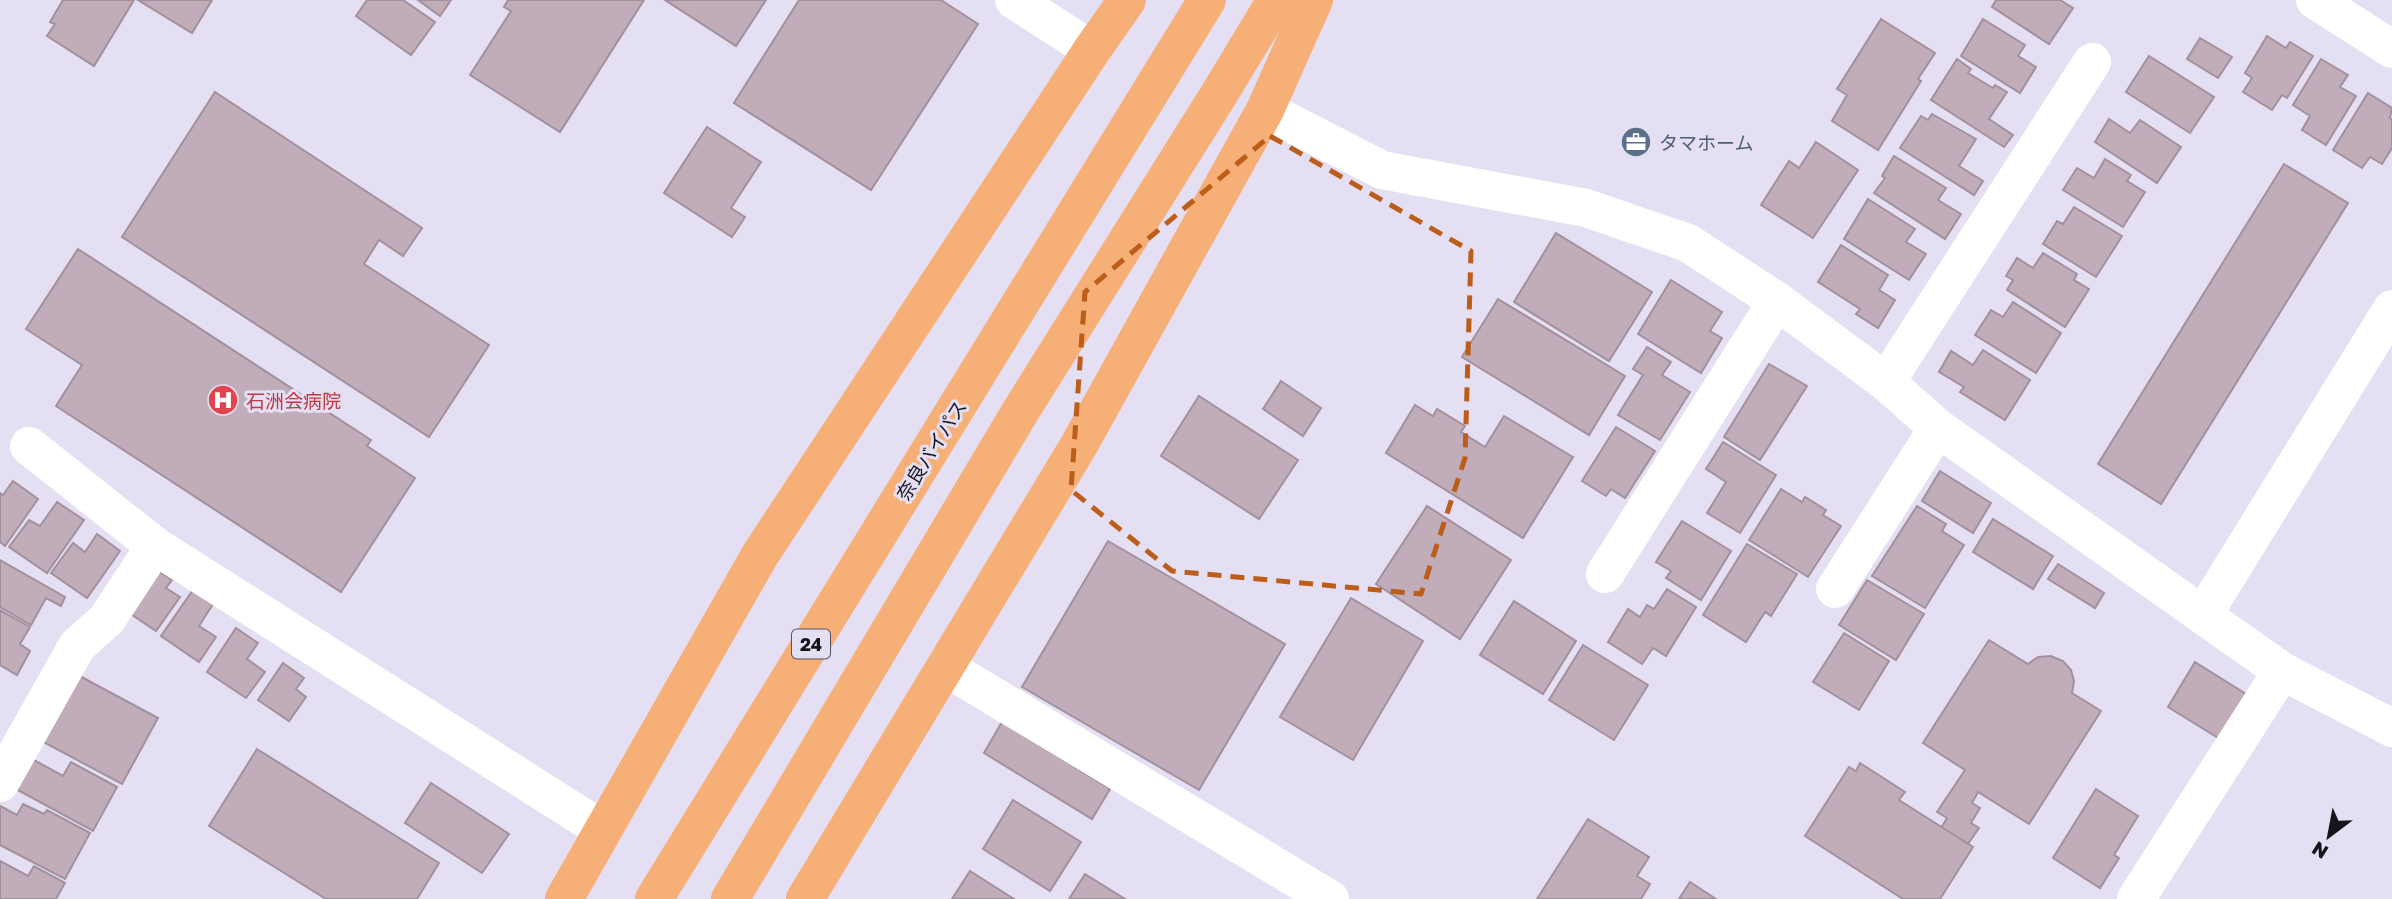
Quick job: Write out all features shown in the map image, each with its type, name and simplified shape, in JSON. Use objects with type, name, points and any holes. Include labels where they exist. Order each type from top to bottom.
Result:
[{"type":"highway","points":[[564,899],[760,555],[1091,50],[1128,0]]},
{"type":"highway","name":"奈良バイパス","points":[[654,899],[1207,0]]},
{"type":"highway","points":[[730,899],[1020,412],[1276,0]]},
{"type":"highway","points":[[805,899],[1079,445],[1265,110],[1314,0]]},
{"type":"street","points":[[1014,0],[1091,50]]},
{"type":"street","points":[[2315,0],[2392,50]]},
{"type":"street","points":[[1886,382],[2092,62]]},
{"type":"street","points":[[1265,110],[1382,170],[1586,208],[1688,243],[1777,301],[1886,382],[1938,428],[2282,671],[2392,728]]},
{"type":"street","points":[[1605,573],[1777,301]]},
{"type":"street","points":[[2203,615],[2392,309]]},
{"type":"street","points":[[1835,589],[1938,428]]},
{"type":"street","points":[[29,446],[155,546],[603,830]]},
{"type":"street","points":[[0,783],[77,646],[107,619],[155,546]]},
{"type":"street","points":[[945,667],[1330,899]]},
{"type":"street","points":[[2136,899],[2282,671]]},
{"type":"highlighted area","points":[[1270,136],[1471,251],[1465,458],[1421,594],[1172,571],[1071,490],[1085,292]]},
{"type":"building","points":[[63,0],[134,0],[94,66],[47,36],[55,24],[50,22]]},
{"type":"building","points":[[138,0],[212,0],[192,33]]},
{"type":"building","points":[[367,0],[403,0],[435,22],[411,55],[356,16]]},
{"type":"building","points":[[418,0],[451,0],[440,16]]},
{"type":"building","points":[[508,0],[644,0],[560,132],[470,75],[511,11],[504,7]]},
{"type":"building","points":[[665,0],[766,0],[736,46]]},
{"type":"building","points":[[799,0],[941,0],[978,24],[871,190],[734,103]]},
{"type":"building","points":[[1996,0],[2060,0],[2073,8],[2049,44],[1992,7]]},
{"type":"building","points":[[1881,19],[1935,53],[1918,79],[1921,81],[1878,150],[1832,121],[1847,95],[1837,89]]},
{"type":"building","points":[[1983,19],[2025,45],[2018,56],[2036,67],[2020,93],[1961,56]]},
{"type":"building","points":[[2267,36],[2286,48],[2290,42],[2313,56],[2287,98],[2282,95],[2272,110],[2243,92],[2252,78],[2245,73]]},
{"type":"building","points":[[2200,38],[2232,57],[2218,78],[2187,59]]},
{"type":"building","points":[[2149,56],[2214,97],[2190,133],[2126,92]]},
{"type":"building","points":[[1957,59],[1971,69],[1968,73],[1993,88],[1995,85],[2007,92],[1989,119],[2013,135],[2004,147],[1931,100]]},
{"type":"building","points":[[2321,59],[2348,75],[2340,87],[2356,96],[2326,145],[2302,130],[2310,116],[2293,105]]},
{"type":"building","points":[[215,92],[422,228],[403,256],[379,240],[364,264],[489,345],[429,437],[122,237]]},
{"type":"building","points":[[2368,93],[2392,108],[2392,148],[2382,164],[2370,157],[2362,168],[2333,150]]},
{"type":"building","points":[[1932,114],[1976,139],[1959,166],[1983,181],[1974,195],[1900,148],[1921,116],[1928,120]]},
{"type":"building","points":[[2109,119],[2130,133],[2140,120],[2181,147],[2157,183],[2095,142]]},
{"type":"building","points":[[707,127],[761,162],[731,208],[745,217],[732,237],[664,193]]},
{"type":"building","points":[[1816,142],[1858,170],[1813,238],[1761,205],[1789,161],[1799,168]]},
{"type":"building","points":[[1894,156],[1946,188],[1938,200],[1961,214],[1945,239],[1874,193],[1885,178],[1882,176]]},
{"type":"building","points":[[2105,159],[2131,175],[2127,181],[2145,192],[2123,227],[2063,190],[2077,168],[2094,178]]},
{"type":"building","points":[[2284,164],[2348,203],[2161,504],[2098,464]]},
{"type":"building","points":[[1868,199],[1915,229],[1906,242],[1926,254],[1909,280],[1844,239]]},
{"type":"building","points":[[2074,207],[2122,236],[2096,277],[2043,244],[2057,221],[2063,224]]},
{"type":"building","points":[[1556,233],[1652,292],[1609,361],[1514,302]]},
{"type":"building","points":[[1841,245],[1888,275],[1879,290],[1895,300],[1878,328],[1856,314],[1860,309],[1818,282]]},
{"type":"building","points":[[78,249],[371,440],[367,446],[415,478],[341,592],[56,406],[82,365],[26,329]]},
{"type":"building","points":[[2043,253],[2077,274],[2074,280],[2089,289],[2065,327],[2007,290],[2013,280],[2006,276],[2017,258],[2033,268]]},
{"type":"building","points":[[1671,280],[1722,312],[1710,331],[1722,338],[1701,373],[1638,334]]},
{"type":"building","points":[[1498,299],[1625,376],[1589,435],[1462,357]]},
{"type":"building","points":[[2013,302],[2061,333],[2036,373],[1975,335],[1991,310],[2003,317]]},
{"type":"building","points":[[1647,347],[1671,362],[1662,375],[1690,392],[1660,440],[1618,415],[1643,375],[1633,369]]},
{"type":"building","points":[[1983,350],[2030,380],[2005,420],[1960,392],[1964,387],[1939,372],[1951,351],[1973,365]]},
{"type":"building","points":[[1769,364],[1807,386],[1760,460],[1724,437]]},
{"type":"building","points":[[1281,381],[1321,408],[1303,436],[1263,409]]},
{"type":"building","points":[[1199,396],[1298,460],[1259,519],[1161,456]]},
{"type":"building","points":[[1415,405],[1433,416],[1437,409],[1465,426],[1461,432],[1485,447],[1504,416],[1573,457],[1523,538],[1386,453]]},
{"type":"building","points":[[1616,427],[1655,451],[1625,498],[1611,489],[1606,496],[1582,481]]},
{"type":"building","points":[[1723,442],[1776,475],[1740,533],[1707,513],[1726,482],[1706,469]]},
{"type":"building","points":[[1940,471],[1991,503],[1973,533],[1922,501]]},
{"type":"building","points":[[13,481],[38,499],[5,546],[0,542],[0,493],[3,495]]},
{"type":"building","points":[[1781,489],[1802,502],[1805,497],[1826,510],[1823,515],[1841,526],[1808,577],[1749,540]]},
{"type":"building","points":[[57,502],[84,520],[47,573],[9,547],[29,520],[40,526]]},
{"type":"building","points":[[1427,506],[1511,560],[1460,639],[1376,584]]},
{"type":"building","points":[[1917,506],[1946,524],[1942,531],[1964,545],[1925,608],[1872,576]]},
{"type":"building","points":[[1993,519],[2053,556],[2033,589],[1973,552]]},
{"type":"building","points":[[1682,521],[1731,551],[1701,600],[1666,578],[1671,571],[1656,562]]},
{"type":"building","points":[[97,534],[120,551],[87,598],[51,573],[73,543],[85,552]]},
{"type":"building","points":[[1108,541],[1285,644],[1199,790],[1022,687]]},
{"type":"building","points":[[1747,544],[1797,574],[1771,616],[1765,612],[1746,642],[1703,615]]},
{"type":"building","points":[[0,560],[65,597],[61,606],[46,598],[31,625],[0,607]]},
{"type":"building","points":[[2058,564],[2104,593],[2095,608],[2048,579]]},
{"type":"building","points":[[150,566],[172,580],[166,588],[180,597],[156,631],[122,608]]},
{"type":"building","points":[[1867,580],[1924,614],[1896,660],[1839,625]]},
{"type":"building","points":[[1667,589],[1696,607],[1666,656],[1653,648],[1642,664],[1608,642],[1628,609],[1640,617],[1647,605],[1654,609]]},
{"type":"building","points":[[193,590],[213,604],[199,626],[216,637],[199,662],[161,636]]},
{"type":"building","points":[[1351,598],[1423,641],[1353,760],[1280,717]]},
{"type":"building","points":[[1514,601],[1576,641],[1543,694],[1480,655]]},
{"type":"building","points":[[0,610],[30,627],[20,644],[30,651],[17,675],[0,665]]},
{"type":"building","points":[[236,628],[258,643],[247,659],[265,672],[246,698],[207,672]]},
{"type":"building","points":[[1844,633],[1889,661],[1859,710],[1813,682]]},
{"type":"building","points":[[1989,640],[2028,664],[2038,657],[2051,656],[2063,661],[2071,670],[2074,681],[2072,693],[2101,711],[2029,824],[1978,792],[1972,803],[1980,808],[1971,823],[1979,828],[1968,844],[1941,828],[1947,818],[1937,812],[1965,770],[1923,743]]},
{"type":"building","points":[[1583,645],[1648,685],[1614,740],[1549,700]]},
{"type":"building","points":[[2195,662],[2246,694],[2218,738],[2168,707]]},
{"type":"building","points":[[283,663],[304,678],[296,689],[306,697],[289,721],[258,700]]},
{"type":"building","points":[[74,673],[158,718],[122,784],[38,739]]},
{"type":"building","points":[[1002,722],[1110,789],[1092,819],[984,753]]},
{"type":"building","points":[[257,749],[439,863],[417,899],[326,899],[209,826]]},
{"type":"building","points":[[32,759],[63,776],[71,762],[117,787],[93,831],[16,789]]},
{"type":"building","points":[[1860,763],[1905,792],[1899,800],[1973,847],[1940,899],[1903,899],[1805,836],[1849,767],[1856,771]]},
{"type":"building","points":[[431,783],[509,834],[482,873],[405,823]]},
{"type":"building","points":[[2096,789],[2138,816],[2114,855],[2119,858],[2100,888],[2053,858]]},
{"type":"building","points":[[1013,800],[1081,842],[1050,891],[983,849]]},
{"type":"building","points":[[23,804],[44,814],[47,810],[90,833],[65,879],[0,845],[0,806],[17,815]]},
{"type":"building","points":[[1588,819],[1649,857],[1637,876],[1650,884],[1641,899],[1537,899]]},
{"type":"building","points":[[0,861],[28,876],[34,866],[65,883],[56,899],[0,899]]},
{"type":"building","points":[[970,871],[1014,899],[952,899]]},
{"type":"building","points":[[1085,874],[1125,899],[1069,899]]},
{"type":"building","points":[[1690,882],[1716,899],[1679,899]]},
{"type":"place","name":"タマホーム","points":[[1636,142]]},
{"type":"place","name":"石洲会病院","points":[[223,400]]}]
